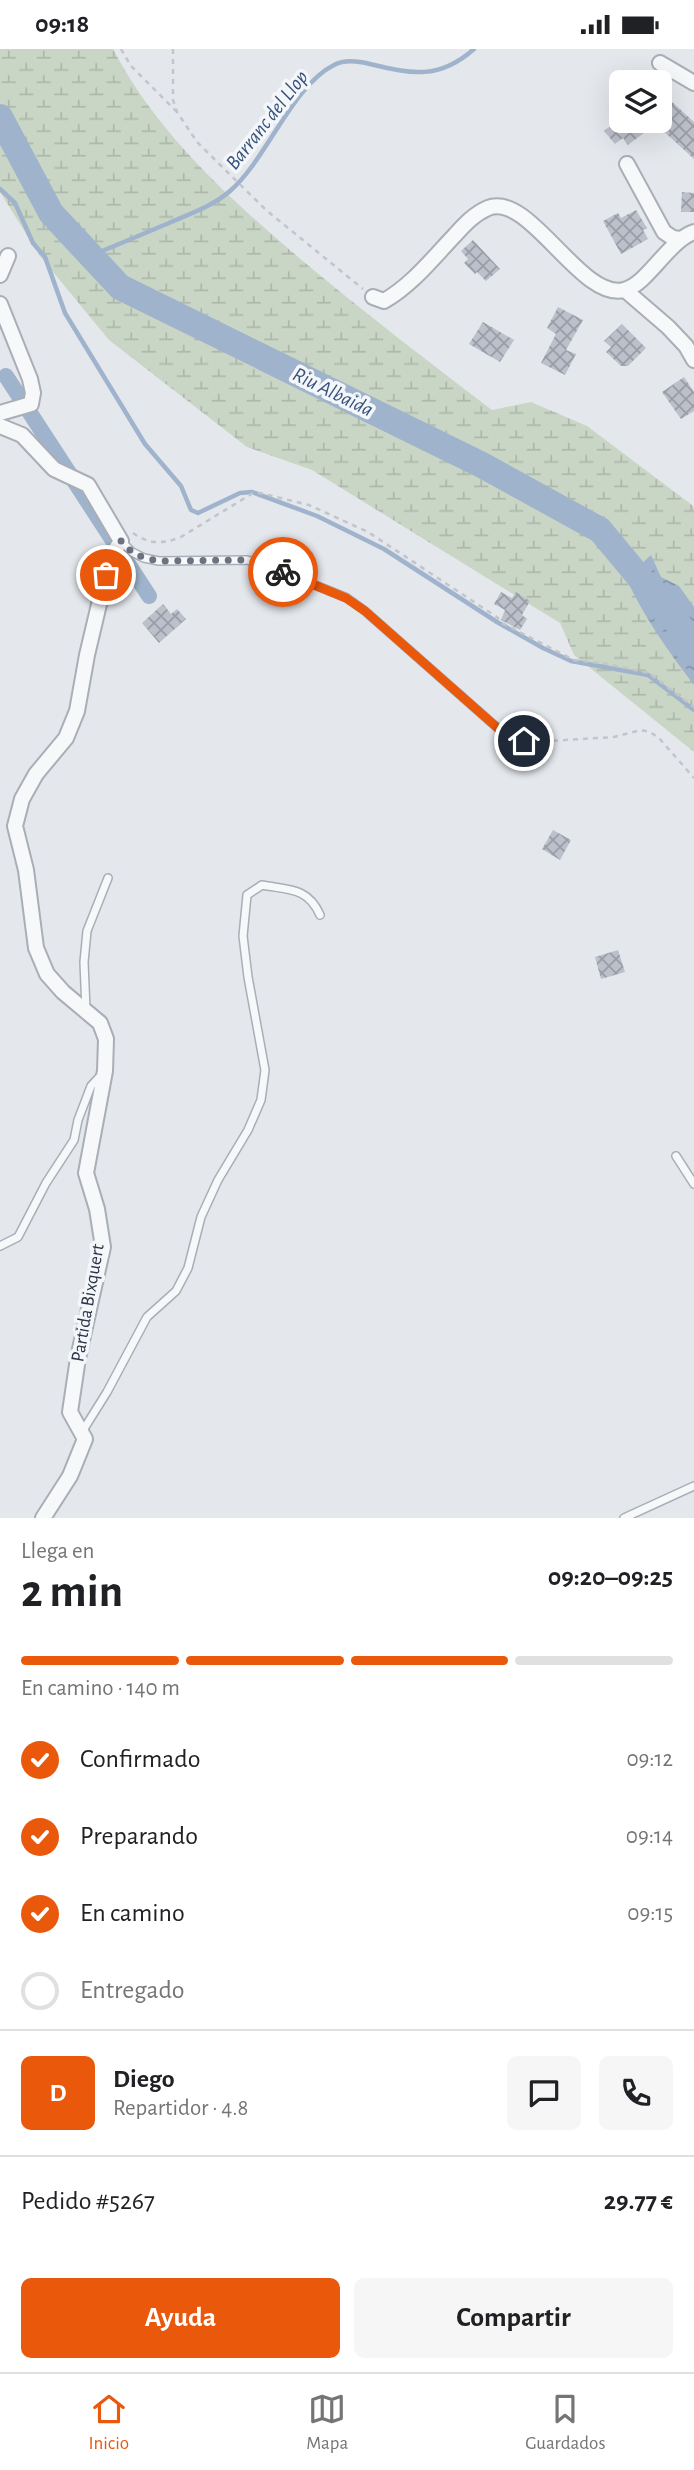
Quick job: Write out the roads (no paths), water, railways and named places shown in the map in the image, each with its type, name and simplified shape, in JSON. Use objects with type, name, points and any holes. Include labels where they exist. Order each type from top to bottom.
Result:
[{"type":"street","points":[[660,63],[694,83]]},
{"type":"street","points":[[627,164],[664,232],[680,239]]},
{"type":"street","points":[[373,297],[384,301],[398,292],[478,213],[501,205],[533,225],[576,268],[604,286],[625,290],[668,327],[694,360]]},
{"type":"street","points":[[625,290],[652,268],[680,239],[694,232]]},
{"type":"street","points":[[0,275],[8,255]]},
{"type":"street","points":[[0,304],[26,366],[33,393],[31,404],[0,413]]},
{"type":"street","points":[[0,426],[8,427],[22,435],[54,468],[89,485],[125,536]]},
{"type":"street","name":"Partida Bixquert","points":[[82,1432],[70,1412],[78,1359],[103,1247],[97,1209],[86,1173],[105,1071],[106,1039],[100,1023],[63,992],[47,974],[36,947],[33,914],[15,827],[22,799],[36,774],[66,738],[77,711],[110,558],[125,536]]},
{"type":"street","points":[[43,1518],[70,1476],[85,1439],[82,1432]]},
{"type":"lane","points":[[125,536],[132,552],[151,559],[247,560],[346,598],[365,611],[501,731],[524,741]]},
{"type":"lane","points":[[86,1010],[84,962],[87,931],[108,878]]},
{"type":"lane","points":[[82,1432],[147,1317],[176,1291],[188,1268],[201,1217],[218,1180],[248,1130],[261,1100],[265,1070],[243,936],[247,895],[262,885],[299,892],[314,900],[320,915]]},
{"type":"lane","points":[[0,1246],[18,1237],[46,1183],[74,1140],[78,1120],[91,1086],[105,1071]]},
{"type":"lane","points":[[676,1156],[694,1184]]},
{"type":"lane","points":[[624,1518],[694,1486]]},
{"type":"water","points":[[651,555],[661,577],[679,586],[694,607],[694,685],[657,633],[626,578]]},
{"type":"waterway","name":"Barranc del Llop","points":[[90,256],[193,213],[230,191],[256,161],[305,89],[334,65],[356,61],[399,70],[425,72],[449,66],[474,49]]},
{"type":"waterway","name":"Riu Albaida","points":[[0,117],[51,213],[120,287],[482,465],[600,530],[694,643]]},
{"type":"waterway","points":[[0,189],[15,203],[33,243],[45,257],[65,313],[145,444],[181,486],[191,510],[198,513],[240,493],[252,492],[317,516],[384,549],[497,622],[543,648],[571,661],[648,675],[694,710]]},
{"type":"waterway","points":[[6,376],[149,596]]}]
